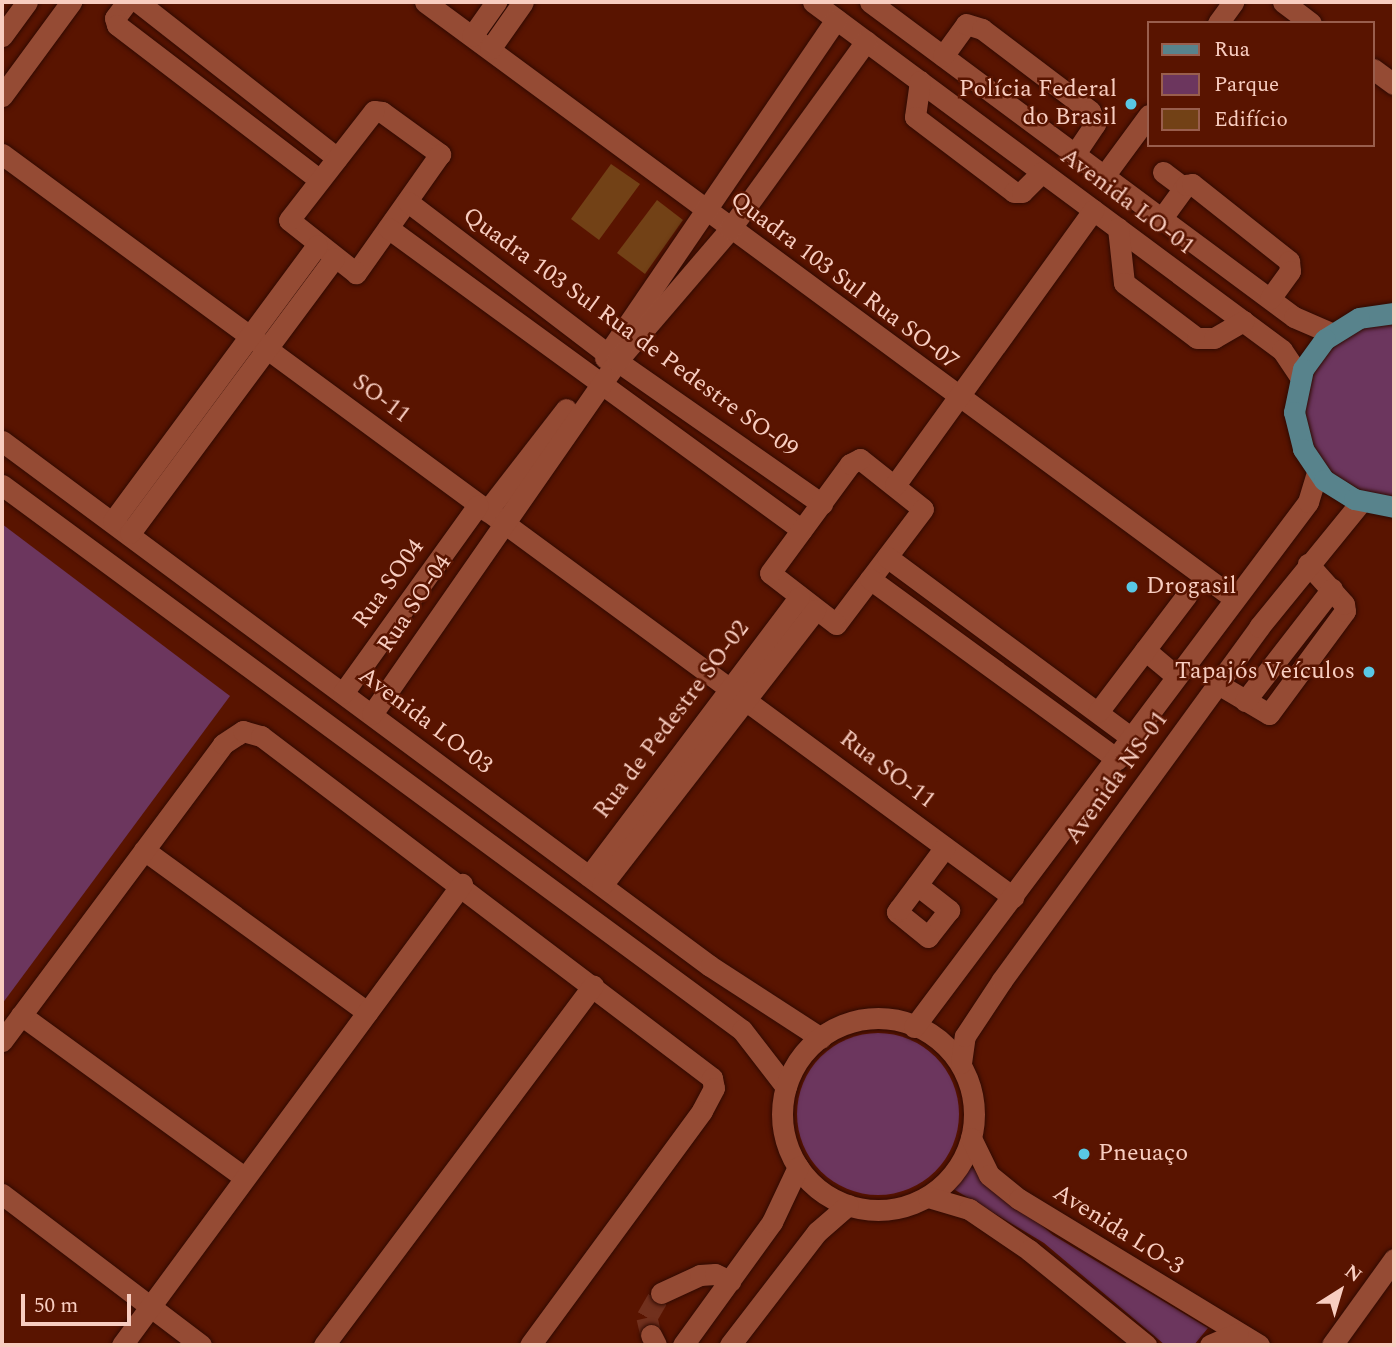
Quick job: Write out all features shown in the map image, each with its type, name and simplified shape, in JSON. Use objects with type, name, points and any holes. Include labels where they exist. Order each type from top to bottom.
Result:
[{"type":"main road","points":[[1394,313],[1362,317],[1331,333],[1314,351],[1300,377],[1296,425],[1317,472],[1337,490],[1361,502],[1394,507]]},
{"type":"street","points":[[2,36],[27,2]]},
{"type":"street","points":[[2,96],[71,2]]},
{"type":"street","points":[[127,2],[115,19],[117,25],[320,180]]},
{"type":"street","points":[[138,2],[337,158]]},
{"type":"street","name":"Quadra 103 Sul Rua SO-07","points":[[425,2],[954,395],[1235,599]]},
{"type":"street","points":[[472,36],[496,2]]},
{"type":"street","points":[[490,49],[523,2]]},
{"type":"street","name":"Avenida LO-01","points":[[813,2],[1287,354],[1300,377]]},
{"type":"street","points":[[1220,21],[1234,2]]},
{"type":"street","points":[[1236,21],[1250,2]]},
{"type":"street","points":[[1283,2],[1308,21]]},
{"type":"street","name":"Avenida LO-01","points":[[882,5],[943,56],[1270,299],[1307,326],[1331,333]]},
{"type":"street","points":[[489,513],[612,358],[703,209],[836,19]]},
{"type":"street","points":[[943,56],[966,24],[982,29],[1090,111],[1095,124],[1075,154]]},
{"type":"street","points":[[612,358],[730,229],[866,41]]},
{"type":"street","points":[[1375,70],[1394,84]]},
{"type":"street","points":[[920,81],[915,117],[1014,192],[1022,192],[1042,172]]},
{"type":"street","points":[[372,112],[382,112],[440,154],[359,272],[334,258],[289,220],[337,158],[372,112]]},
{"type":"street","points":[[1110,180],[1148,117]]},
{"type":"street","points":[[1110,180],[1148,139]]},
{"type":"street","name":"SO-11","points":[[2,154],[737,692]]},
{"type":"street","points":[[1163,172],[1184,188]]},
{"type":"street","points":[[1162,218],[1184,188],[1192,184],[1289,261],[1290,271],[1270,299]]},
{"type":"street","name":"Quadra 103 Sul Rua de Pedestre SO-09","points":[[408,202],[612,358],[822,504]]},
{"type":"street","points":[[889,481],[954,395],[1088,206]]},
{"type":"street","points":[[388,228],[802,530]]},
{"type":"street","points":[[1118,228],[1124,282],[1197,338],[1214,338],[1242,321]]},
{"type":"street","points":[[122,527],[250,334],[317,245]]},
{"type":"street","points":[[122,527],[268,347],[334,258]]},
{"type":"street","name":"Avenida LO-03","points":[[2,441],[122,527],[710,966],[821,1038]]},
{"type":"street","points":[[855,460],[862,460],[889,481],[923,509],[839,622],[807,603],[770,573],[855,460]]},
{"type":"street","name":"Avenida NS-01","points":[[914,1027],[1308,502],[1317,472]]},
{"type":"street","points":[[2,485],[742,1030],[786,1087]]},
{"type":"street","name":"Avenida NS-01","points":[[961,1063],[962,1044],[970,1026],[1218,684],[1308,564],[1361,502]]},
{"type":"street","name":"Rua SO04","points":[[343,693],[489,513]]},
{"type":"street","name":"Rua SO-04","points":[[372,714],[489,513]]},
{"type":"street","points":[[887,557],[1132,738]]},
{"type":"street","points":[[1218,684],[1245,701],[1332,589],[1308,564]]},
{"type":"street","points":[[870,579],[1117,759]]},
{"type":"street","points":[[1098,712],[1186,596]]},
{"type":"street","name":"Rua de Pedestre SO-02","points":[[596,881],[807,603]]},
{"type":"street","points":[[1144,650],[1176,676]]},
{"type":"street","name":"Rua SO-11","points":[[737,692],[1013,897]]},
{"type":"street","points":[[2,1041],[223,744],[243,731],[261,736],[706,1069],[715,1085],[702,1111],[530,1345]]},
{"type":"street","points":[[917,885],[945,847]]},
{"type":"street","points":[[145,850],[368,1012]]},
{"type":"street","points":[[124,1344],[244,1177],[462,884]]},
{"type":"street","points":[[324,1345],[593,985]]},
{"type":"street","points":[[21,1015],[244,1177]]},
{"type":"street","points":[[865,1019],[896,1020],[914,1027],[961,1063],[974,1107],[971,1138],[947,1181],[928,1197],[899,1209],[868,1210],[848,1205],[812,1185],[798,1167],[783,1131],[786,1087],[791,1071],[821,1038],[835,1028],[865,1019]]},
{"type":"street","name":"Avenida LO-3","points":[[971,1138],[989,1175],[1019,1199],[1258,1345]]},
{"type":"street","points":[[683,1345],[772,1222],[798,1167]]},
{"type":"street","points":[[2,1194],[201,1345]]},
{"type":"street","points":[[928,1197],[968,1209],[989,1223],[1069,1280],[1146,1345]]},
{"type":"street","points":[[730,1345],[817,1232],[848,1205]]},
{"type":"street","points":[[1332,1345],[1394,1259]]},
{"type":"street","points":[[661,1293],[700,1275],[715,1274],[730,1281]]},
{"type":"street","points":[[1210,1345],[1238,1333]]},
{"type":"green space","points":[[1394,323],[1394,497],[1362,491],[1332,473],[1314,447],[1305,411],[1312,374],[1334,344],[1364,327]]},
{"type":"green space","points":[[2,524],[230,696],[2,1004]]},
{"type":"green space","points":[[878,1033],[909,1039],[923,1046],[935,1057],[946,1069],[953,1083],[959,1114],[953,1145],[946,1159],[935,1171],[923,1182],[909,1189],[878,1195],[847,1189],[833,1182],[821,1171],[810,1159],[803,1145],[797,1114],[803,1083],[810,1069],[821,1057],[833,1046],[847,1039]]},
{"type":"green space","points":[[968,1164],[1053,1235],[1208,1328],[1194,1345],[1165,1345],[1044,1243],[950,1187]]},
{"type":"building","points":[[611,164],[640,184],[599,240],[571,219]]},
{"type":"building","points":[[657,200],[683,220],[645,274],[617,253]]},
{"type":"tunnel","points":[[651,1335],[647,1317],[661,1293]]},
{"type":"place","name":"Polícia Federal do Brasil","points":[[1131,104]]},
{"type":"place","name":"Drogasil","points":[[1132,587]]},
{"type":"place","name":"Tapajós Veículos","points":[[1369,672]]},
{"type":"place","name":"Pneuaço","points":[[1084,1154]]}]
